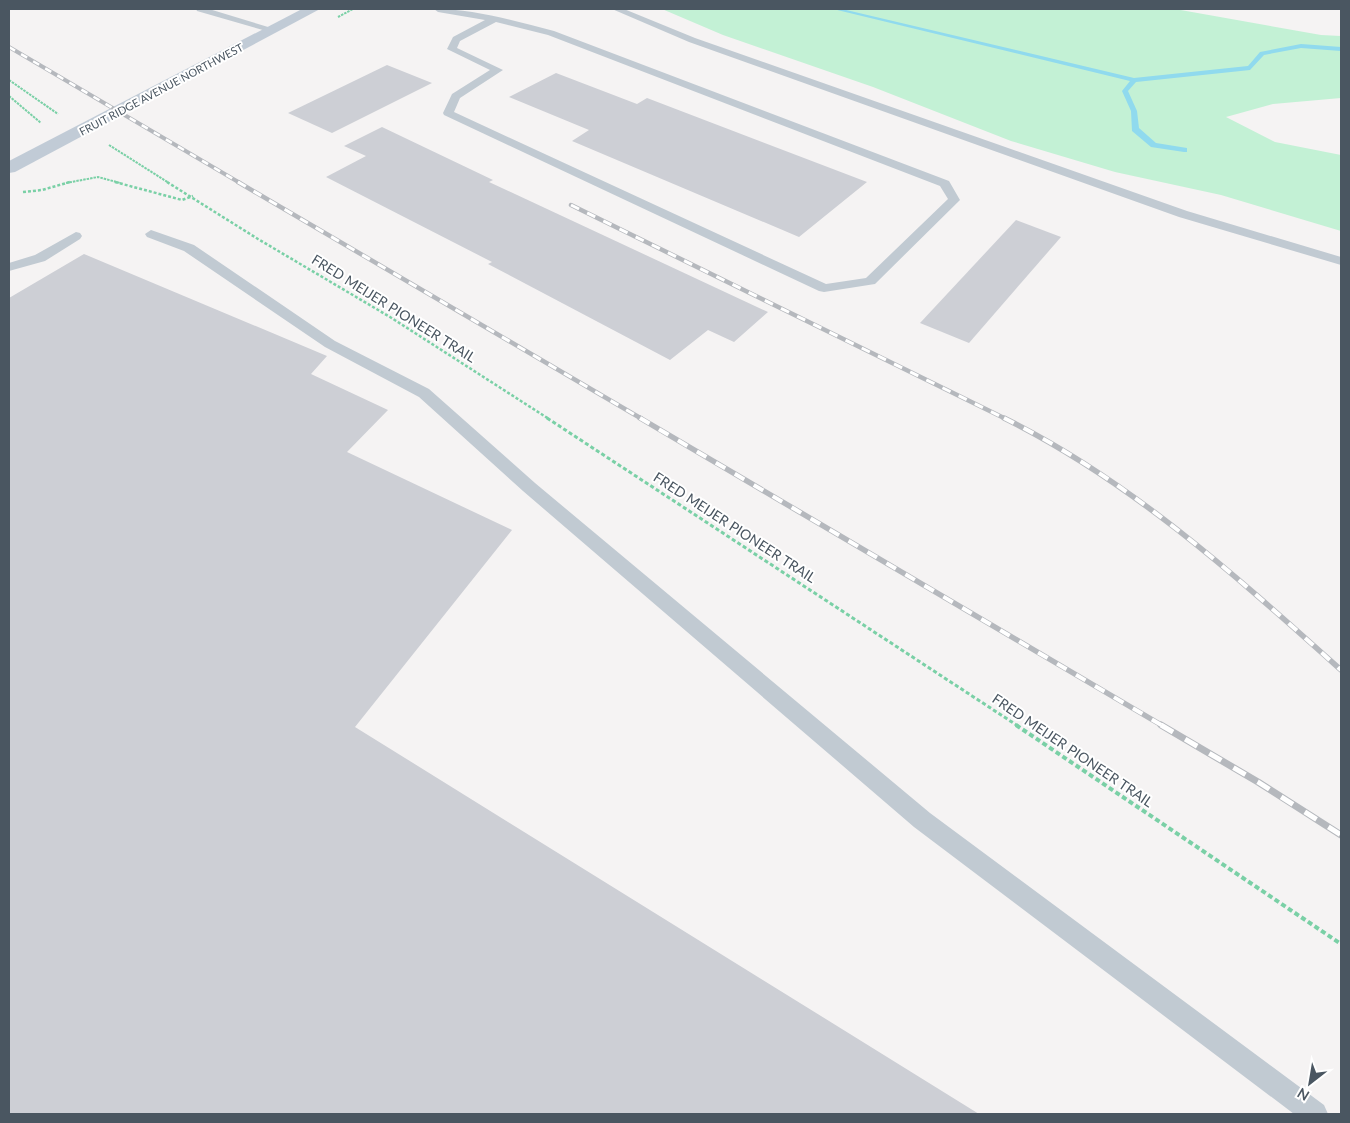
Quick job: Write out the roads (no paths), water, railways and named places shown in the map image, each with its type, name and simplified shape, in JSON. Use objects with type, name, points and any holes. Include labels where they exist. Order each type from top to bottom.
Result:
[{"type":"main road","name":"FRUIT RIDGE AVENUE NORTHWEST","points":[[9,168],[313,9]]},
{"type":"lane","points":[[200,9],[273,30]]},
{"type":"lane","points":[[438,9],[495,19],[551,32],[945,184],[954,200],[870,281],[824,288],[448,113],[456,96],[498,70],[452,48],[456,39],[495,19]]},
{"type":"lane","points":[[617,9],[692,40],[1174,211],[1341,262]]},
{"type":"lane","points":[[151,234],[189,248],[330,344],[424,393],[529,488],[922,820],[1315,1114]]},
{"type":"lane","points":[[9,267],[40,258],[76,236]]},
{"type":"waterway","points":[[836,9],[1134,80]]},
{"type":"waterway","points":[[1134,80],[1250,68],[1262,53],[1301,46],[1341,49]]},
{"type":"waterway","points":[[1134,80],[1125,91],[1134,111],[1135,129],[1154,145],[1184,150]]},
{"type":"railway","points":[[9,47],[240,183]]},
{"type":"railway","points":[[238,182],[642,419]]},
{"type":"railway","points":[[571,205],[1004,418]]},
{"type":"railway","points":[[640,418],[1163,726]]},
{"type":"railway","points":[[1004,418],[1051,443],[1095,471],[1181,532],[1341,670]]},
{"type":"railway","points":[[1161,725],[1258,782],[1341,835]]}]
